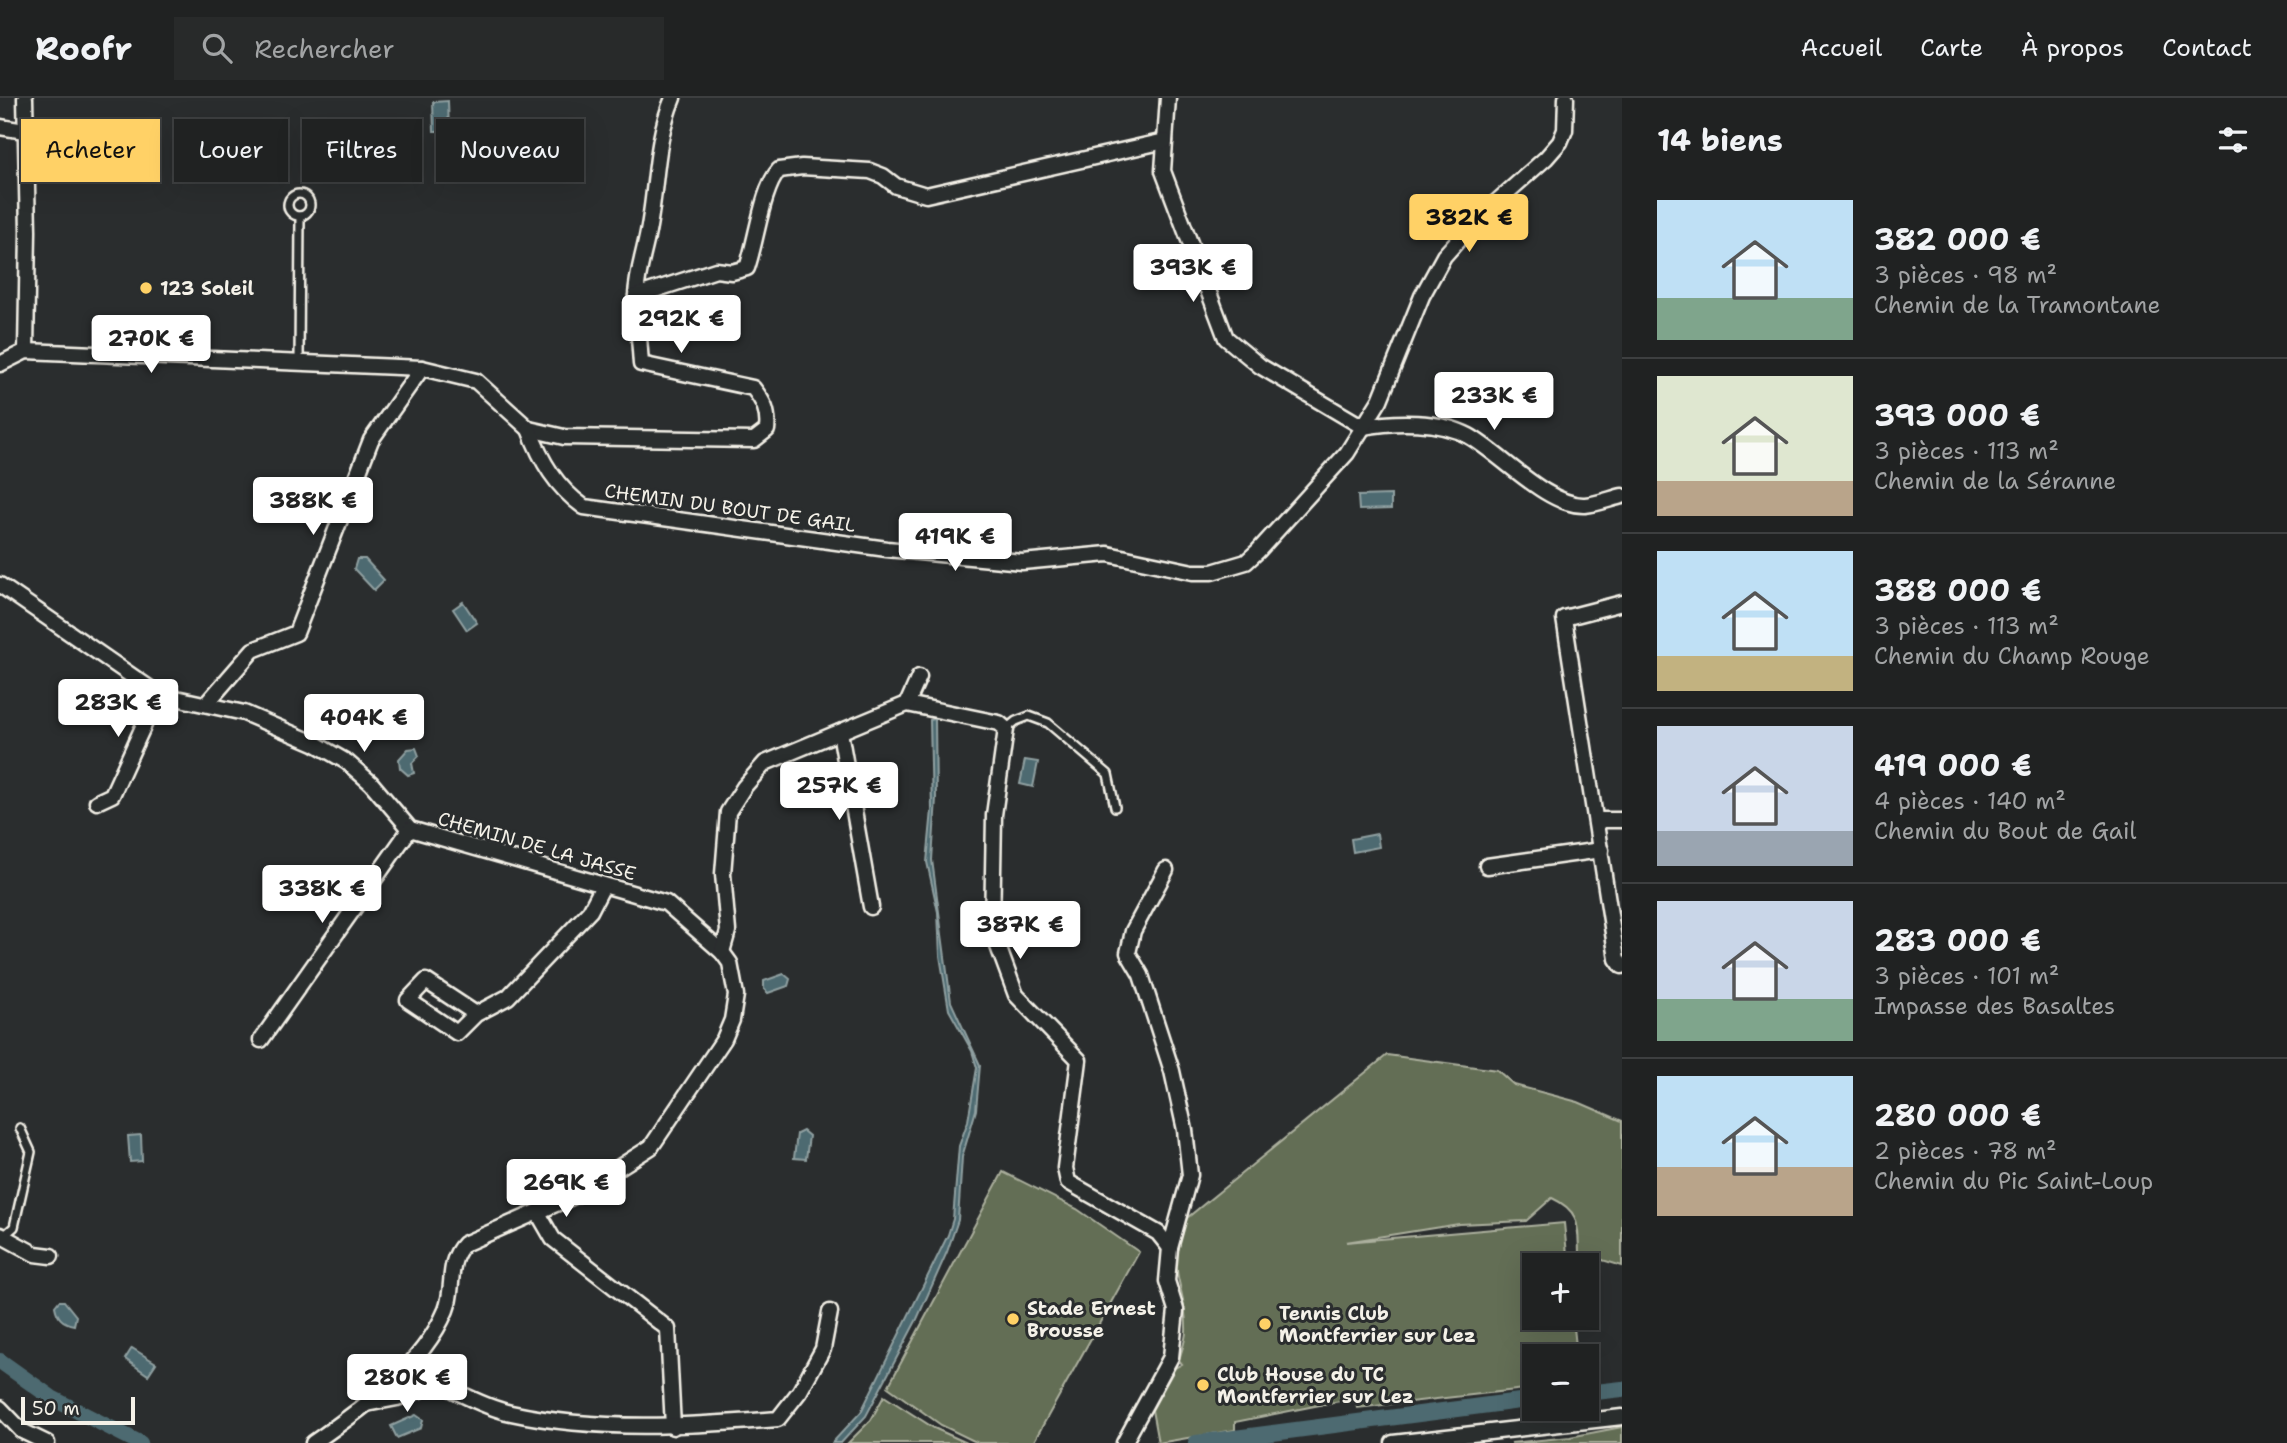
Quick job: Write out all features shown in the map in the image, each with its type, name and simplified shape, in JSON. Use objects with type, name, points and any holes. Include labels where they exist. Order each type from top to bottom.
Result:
[{"type":"street","points":[[25,98],[25,119]]},
{"type":"street","points":[[0,364],[26,351],[422,368],[476,381],[529,429],[564,437],[754,440],[767,430],[768,415],[762,399],[753,388],[641,364],[636,296],[637,270],[648,232],[655,173],[673,98]]},
{"type":"street","points":[[1168,98],[1163,171],[1226,338],[1260,366],[1363,427],[1399,422],[1454,429],[1471,437],[1517,473],[1560,497],[1585,505],[1622,495]]},
{"type":"street","name":"CHEMIN DU BOUT DE GAIL","points":[[529,429],[542,461],[569,496],[584,507],[887,549],[1022,562],[1108,554],[1193,572],[1230,569],[1246,562],[1310,497],[1347,453],[1380,400],[1406,332],[1438,266],[1476,220],[1554,150],[1565,130],[1566,98]]},
{"type":"street","points":[[0,127],[21,130]]},
{"type":"street","points":[[636,296],[716,270],[732,272],[747,268],[757,241],[769,181],[779,170],[802,167],[870,172],[883,176],[896,186],[926,195],[1165,141]]},
{"type":"street","points":[[26,351],[27,182]]},
{"type":"street","points":[[207,703],[253,650],[296,633],[370,440],[422,368]]},
{"type":"street","name":"CHEMIN DE LA JASSE","points":[[0,585],[158,694],[244,713],[314,743],[347,762],[371,783],[410,829],[666,903],[722,952]]},
{"type":"street","points":[[1622,603],[1564,618],[1617,959],[1622,966]]},
{"type":"street","points":[[906,704],[919,677]]},
{"type":"street","points":[[97,802],[112,795],[158,694]]},
{"type":"street","points":[[313,1443],[410,1365],[431,1337],[447,1307],[451,1269],[458,1250],[473,1238],[538,1213],[624,1166],[651,1147],[724,1039],[732,1020],[736,995],[734,975],[722,952],[728,931],[723,874],[728,812],[765,763],[906,704],[999,723],[1006,729],[994,815],[992,930],[1016,995],[1079,1060],[1065,1168],[1068,1182],[1157,1233],[1170,1248]]},
{"type":"street","points":[[840,732],[872,907]]},
{"type":"street","points":[[1596,820],[1622,820]]},
{"type":"street","points":[[261,1040],[410,829]]},
{"type":"street","points":[[1487,866],[1601,850]]},
{"type":"street","points":[[1124,1443],[1137,1412],[1171,1357],[1176,1310],[1167,1281],[1170,1248],[1190,1175],[1185,1130],[1172,1071],[1141,975],[1128,953],[1133,932],[1166,870]]},
{"type":"street","points":[[476,1014],[508,997],[590,911],[603,886]]},
{"type":"street","points":[[538,1213],[553,1239],[668,1329],[673,1427]]},
{"type":"street","points":[[0,1234],[35,1254],[51,1256]]},
{"type":"street","points":[[410,1365],[439,1382],[509,1413],[601,1424],[673,1427],[778,1419],[800,1391],[823,1349],[830,1312]]},
{"type":"street","points":[[362,1404],[397,1398],[439,1382]]},
{"type":"street","points":[[0,1408],[22,1431],[47,1443]]},
{"type":"street","points":[[1393,1443],[1622,1417]]},
{"type":"lane","points":[[299,364],[300,216]]},
{"type":"lane","points":[[1006,729],[1029,716],[1048,723],[1108,774],[1115,807]]},
{"type":"lane","points":[[0,1234],[7,1233],[14,1227],[31,1152],[20,1128]]},
{"type":"green space","points":[[1387,1055],[1497,1070],[1514,1085],[1578,1102],[1622,1121],[1622,1266],[1599,1259],[1599,1253],[1579,1253],[1576,1220],[1568,1208],[1552,1198],[1526,1221],[1459,1224],[1346,1242],[1564,1223],[1567,1253],[1522,1253],[1522,1330],[1574,1330],[1576,1344],[1522,1344],[1522,1389],[1357,1408],[1355,1398],[1235,1422],[1235,1430],[1158,1443],[1152,1410],[1175,1368],[1182,1364],[1179,1360],[1186,1335],[1176,1248],[1187,1218]]},
{"type":"green space","name":"Stade Ernest Brousse","points":[[1003,1172],[1077,1209],[1139,1252],[1033,1443],[978,1443],[941,1425],[888,1387]]},
{"type":"green space","points":[[884,1396],[934,1428],[967,1443],[848,1443],[871,1420]]},
{"type":"green space","points":[[1622,1427],[1622,1443],[1511,1443],[1570,1437]]},
{"type":"water","points":[[448,101],[449,119],[436,119],[436,131],[434,131],[433,102]]},
{"type":"water","points":[[1391,495],[1391,509],[1359,510],[1358,496]]},
{"type":"water","points":[[357,559],[365,559],[384,580],[374,590],[354,569]]},
{"type":"water","points":[[463,602],[477,623],[467,630],[453,609]]},
{"type":"water","points":[[935,719],[936,798],[932,860],[951,1002],[980,1065],[976,1110],[962,1157],[958,1220],[947,1252],[917,1319],[866,1416],[841,1443],[832,1443],[861,1412],[948,1235],[953,1219],[959,1146],[968,1121],[977,1068],[972,1051],[949,1010],[940,956],[938,912],[927,862],[932,810],[930,720]]},
{"type":"water","points":[[416,748],[419,756],[412,763],[414,773],[408,775],[400,768],[399,759],[408,749]]},
{"type":"water","points":[[1025,760],[1038,762],[1033,787],[1020,784]]},
{"type":"water","points":[[1377,834],[1379,847],[1353,852],[1351,839]]},
{"type":"water","points":[[784,974],[790,979],[788,986],[768,993],[764,989],[764,981]]},
{"type":"water","points":[[803,1131],[809,1136],[806,1159],[794,1158],[797,1134]]},
{"type":"water","points":[[141,1135],[142,1161],[130,1162],[128,1136]]},
{"type":"water","points":[[59,1301],[64,1301],[76,1316],[74,1325],[66,1323],[59,1316],[55,1306]]},
{"type":"water","points":[[132,1348],[156,1363],[148,1375],[125,1359]]},
{"type":"water","points":[[416,1415],[423,1420],[421,1428],[397,1438],[391,1426]]},
{"type":"waterway","points":[[0,1361],[52,1398],[140,1443]]},
{"type":"waterway","points":[[1599,1392],[1622,1389]]},
{"type":"waterway","points":[[1196,1443],[1522,1401]]},
{"type":"place","name":"123 Soleil","points":[[146,288]]},
{"type":"place","name":"Stade Ernest Brousse","points":[[1013,1319]]},
{"type":"place","name":"Tennis Club Montferrier sur Lez","points":[[1265,1324]]},
{"type":"place","name":"Club House du TC Montferrier sur Lez","points":[[1203,1385]]}]
